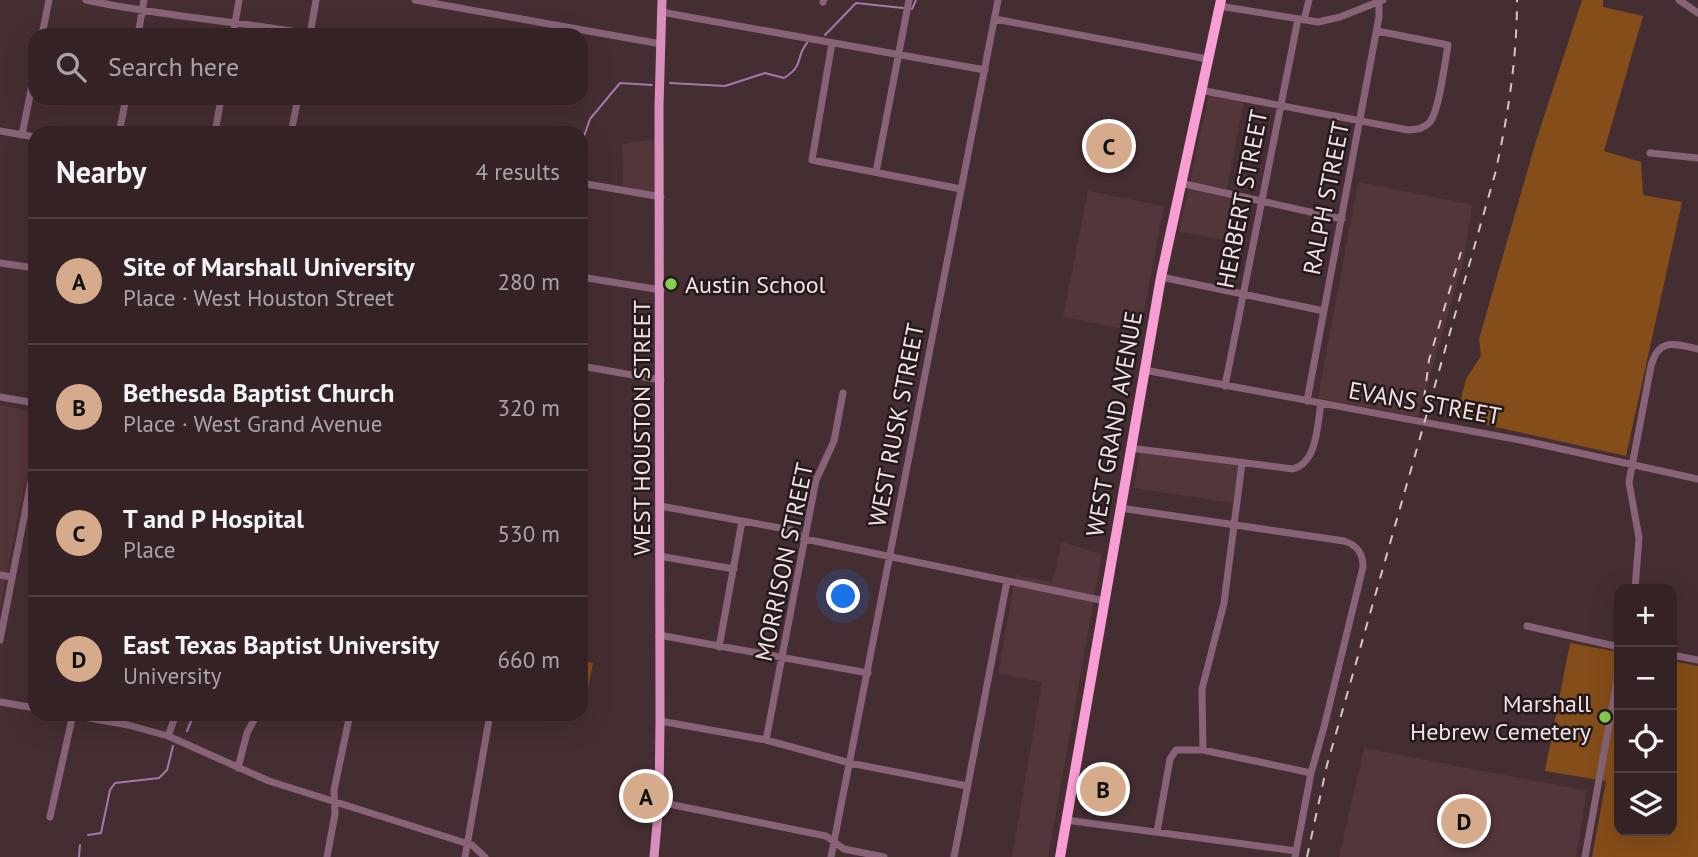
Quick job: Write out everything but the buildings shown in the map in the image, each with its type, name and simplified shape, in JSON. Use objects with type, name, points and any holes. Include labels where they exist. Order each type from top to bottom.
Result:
[{"type":"highway","name":"WEST GRAND AVENUE","points":[[1060,857],[1161,277],[1220,3]]},
{"type":"main road","name":"WEST HOUSTON STREET","points":[[654,857],[659,802],[660,722],[662,0]]},
{"type":"street","points":[[43,28],[49,0]]},
{"type":"street","points":[[86,0],[142,12],[235,21],[275,28]]},
{"type":"street","points":[[139,28],[144,0]]},
{"type":"street","points":[[234,28],[239,0]]},
{"type":"street","points":[[311,28],[316,0]]},
{"type":"street","points":[[415,0],[572,28]]},
{"type":"street","points":[[876,172],[909,0]]},
{"type":"street","name":"WEST RUSK STREET","points":[[831,857],[998,0]]},
{"type":"street","name":"HERBERT STREET","points":[[1225,386],[1280,105],[1301,20],[1309,0]]},
{"type":"street","points":[[1679,0],[1698,13]]},
{"type":"street","points":[[1220,3],[1318,22],[1382,1]]},
{"type":"street","name":"RALPH STREET","points":[[1307,401],[1382,1]]},
{"type":"street","points":[[661,12],[985,70]]},
{"type":"street","points":[[995,19],[1207,59]]},
{"type":"street","points":[[588,31],[661,44]]},
{"type":"street","points":[[1200,90],[1408,130],[1422,128],[1428,124],[1435,112],[1448,45],[1377,32]]},
{"type":"street","points":[[832,43],[812,160],[961,189]]},
{"type":"street","points":[[22,135],[28,105]]},
{"type":"street","points":[[121,126],[125,105]]},
{"type":"street","points":[[216,126],[220,105]]},
{"type":"street","points":[[293,126],[297,105]]},
{"type":"street","points":[[0,131],[28,136]]},
{"type":"street","points":[[1650,153],[1698,158]]},
{"type":"street","points":[[1180,183],[1342,219]]},
{"type":"street","points":[[588,184],[661,197]]},
{"type":"street","points":[[0,262],[28,267]]},
{"type":"street","points":[[1161,277],[1324,312]]},
{"type":"street","points":[[588,278],[661,290]]},
{"type":"street","points":[[1635,584],[1639,538],[1630,497],[1631,465],[1653,357],[1661,346],[1670,344],[1698,349]]},
{"type":"street","points":[[588,367],[661,380]]},
{"type":"street","name":"EVANS STREET","points":[[1144,370],[1530,442],[1698,479]]},
{"type":"street","name":"MORRISON STREET","points":[[766,740],[818,474],[836,436],[843,393]]},
{"type":"street","points":[[0,397],[28,403]]},
{"type":"street","points":[[1130,448],[1287,469],[1300,468],[1311,452],[1321,403]]},
{"type":"street","points":[[1203,750],[1202,689],[1224,603],[1242,463]]},
{"type":"street","points":[[0,640],[28,496]]},
{"type":"street","points":[[660,506],[791,530],[805,538],[1105,601]]},
{"type":"street","points":[[1066,820],[1296,854],[1311,773],[1363,566],[1361,553],[1344,541],[1120,508]]},
{"type":"street","points":[[719,647],[742,521]]},
{"type":"street","points":[[659,556],[734,569]]},
{"type":"street","points":[[0,575],[12,577]]},
{"type":"street","points":[[954,857],[1007,581]]},
{"type":"street","points":[[1527,626],[1614,646]]},
{"type":"street","points":[[659,635],[868,673]]},
{"type":"street","points":[[1677,656],[1698,660]]},
{"type":"street","points":[[1585,857],[1614,698]]},
{"type":"street","points":[[0,702],[28,707]]},
{"type":"street","points":[[50,817],[70,721]]},
{"type":"street","points":[[107,721],[168,736],[269,781],[476,847],[485,857]]},
{"type":"street","points":[[168,736],[173,721]]},
{"type":"street","points":[[238,768],[247,733],[253,721]]},
{"type":"street","points":[[327,857],[335,814],[334,790],[349,721]]},
{"type":"street","points":[[465,857],[488,721]]},
{"type":"street","points":[[660,722],[766,740],[850,763],[967,786]]},
{"type":"street","points":[[1157,832],[1173,752],[1183,748],[1311,773]]},
{"type":"street","points":[[659,802],[826,836],[844,849],[884,857]]},
{"type":"shaded area","points":[[1582,0],[1603,0],[1603,7],[1643,16],[1604,151],[1641,162],[1643,195],[1682,202],[1626,456],[1456,418],[1466,379],[1481,356],[1479,339],[1536,141]]},
{"type":"shaded area","points":[[1209,94],[1244,100],[1227,189],[1235,191],[1225,240],[1179,232]]},
{"type":"shaded area","points":[[656,139],[655,199],[623,194],[622,144]]},
{"type":"shaded area","points":[[1358,182],[1472,205],[1464,259],[1418,417],[1318,398]]},
{"type":"shaded area","points":[[1088,191],[1164,206],[1140,332],[1063,317]]},
{"type":"shaded area","points":[[0,405],[28,411],[28,467],[0,609]]},
{"type":"shaded area","points":[[1140,451],[1239,466],[1233,503],[1134,488]]},
{"type":"shaded area","points":[[1062,542],[1102,554],[1048,857],[1012,857],[1042,682],[998,673],[1016,575],[1052,582]]},
{"type":"shaded area","points":[[1570,643],[1614,651],[1614,836],[1677,836],[1677,662],[1698,666],[1698,857],[1592,857],[1606,781],[1545,771]]},
{"type":"shaded area","points":[[588,662],[593,663],[588,689]]},
{"type":"shaded area","points":[[1364,748],[1587,791],[1576,857],[1339,857]]},
{"type":"waterway","points":[[912,9],[916,0]]},
{"type":"waterway","points":[[825,35],[856,3],[903,8]]},
{"type":"waterway","points":[[670,83],[725,86],[765,73],[784,78],[795,69],[807,43]]},
{"type":"waterway","points":[[588,126],[590,119],[620,83],[652,85]]},
{"type":"waterway","points":[[187,731],[191,721]]},
{"type":"waterway","points":[[88,835],[101,833],[110,790],[115,783],[159,778],[167,770],[173,746]]},
{"type":"waterway","points":[[79,857],[80,845]]},
{"type":"railway","points":[[1307,857],[1327,765],[1495,174],[1511,87],[1517,0]]},
{"type":"railway","points":[[1424,399],[1429,360],[1461,252]]},
{"type":"place","name":"T and P Hospital","points":[[1109,146]]},
{"type":"place","name":"Austin School","points":[[671,284]]},
{"type":"place","name":"Marshall Hebrew Cemetery","points":[[1605,717]]},
{"type":"place","name":"Bethesda Baptist Church","points":[[1103,789]]},
{"type":"place","name":"Site of Marshall University","points":[[646,796]]},
{"type":"place","name":"East Texas Baptist University","points":[[1464,821]]}]
